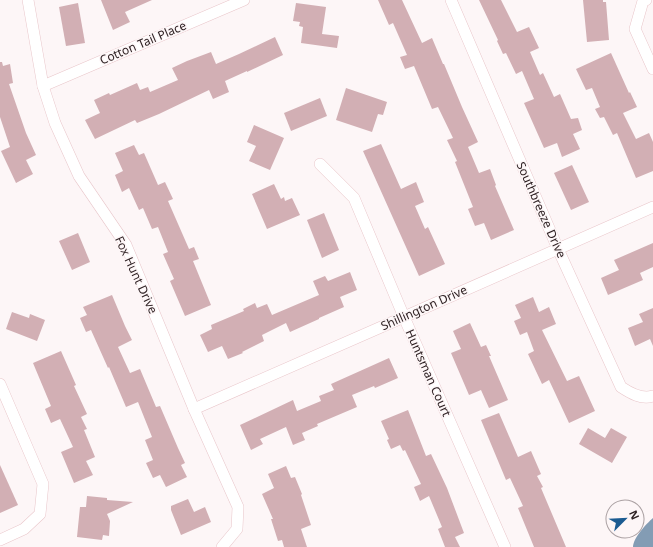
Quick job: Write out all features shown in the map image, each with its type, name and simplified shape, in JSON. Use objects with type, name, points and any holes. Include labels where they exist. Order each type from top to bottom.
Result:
[{"type":"street","name":"Fox Hunt Drive","points":[[28,0],[43,86],[54,123],[79,176],[126,245],[194,409],[238,507],[237,529],[222,547]]},
{"type":"street","name":"Cotton Tail Place","points":[[43,86],[244,0]]},
{"type":"street","name":"Southbreeze Drive","points":[[450,0],[558,249],[621,387],[634,396],[653,396]]},
{"type":"street","points":[[646,0],[643,1],[635,29],[653,69]]},
{"type":"street","name":"Huntsman Court","points":[[320,164],[354,198],[404,317],[505,547]]},
{"type":"street","name":"Shillington Drive","points":[[194,409],[653,207]]},
{"type":"street","points":[[0,384],[43,484],[40,514],[24,529],[0,540]]},
{"type":"water","points":[[653,518],[653,547],[633,547],[635,539],[645,539],[645,526]]},
{"type":"building","points":[[101,0],[152,0],[125,12],[130,22],[113,30]]},
{"type":"building","points":[[378,0],[402,0],[422,43],[432,38],[478,142],[468,147],[479,173],[490,169],[496,185],[495,186],[514,230],[491,240],[484,223],[475,226],[468,209],[473,207],[455,162],[457,161],[447,140],[453,138],[438,107],[432,109],[414,66],[405,69],[400,57],[407,55],[393,23],[389,25]]},
{"type":"building","points":[[479,0],[501,0],[517,32],[529,27],[539,48],[530,52],[540,75],[543,73],[554,97],[560,94],[571,119],[578,118],[582,130],[573,134],[580,149],[562,157],[557,143],[544,148],[524,103],[534,99],[522,71],[516,74],[506,53],[503,54]]},
{"type":"building","points":[[583,0],[603,0],[603,2],[606,2],[609,40],[587,42]]},
{"type":"building","points":[[78,3],[85,43],[66,46],[59,7]]},
{"type":"building","points":[[296,3],[326,7],[322,34],[339,36],[337,48],[301,43],[303,27],[299,26],[300,22],[293,21]]},
{"type":"building","points":[[275,37],[283,55],[225,81],[229,92],[213,99],[209,90],[159,114],[137,123],[135,120],[95,139],[85,120],[100,113],[94,100],[109,93],[110,95],[137,83],[140,90],[148,87],[150,92],[178,80],[172,68],[187,61],[211,52],[216,64]]},
{"type":"building","points":[[611,53],[637,107],[623,113],[636,139],[649,133],[653,142],[653,171],[636,178],[617,133],[613,135],[604,117],[600,118],[595,109],[600,107],[592,88],[586,90],[576,69]]},
{"type":"building","points":[[0,62],[2,62],[3,66],[10,64],[13,83],[9,84],[26,133],[36,155],[26,160],[33,174],[16,183],[1,151],[10,147],[0,117]]},
{"type":"building","points":[[346,88],[387,102],[383,115],[378,114],[372,132],[336,120]]},
{"type":"building","points":[[320,98],[327,116],[291,131],[284,113]]},
{"type":"building","points":[[254,125],[284,138],[270,170],[249,161],[256,146],[247,142]]},
{"type":"building","points":[[381,144],[401,189],[416,182],[424,202],[415,206],[425,229],[428,227],[445,264],[419,276],[363,151]]},
{"type":"building","points":[[134,145],[139,155],[144,153],[158,185],[165,182],[173,199],[168,201],[189,249],[194,247],[199,259],[193,261],[211,305],[185,316],[170,281],[174,279],[163,254],[168,252],[158,227],[152,229],[143,208],[139,210],[129,188],[122,192],[115,175],[123,171],[115,153]]},
{"type":"building","points":[[572,165],[589,202],[571,210],[554,173]]},
{"type":"building","points":[[274,184],[281,199],[284,197],[285,201],[292,198],[300,215],[267,229],[252,194]]},
{"type":"building","points":[[324,213],[339,250],[322,258],[307,220]]},
{"type":"building","points":[[78,233],[90,262],[72,270],[59,241]]},
{"type":"building","points":[[653,243],[653,267],[640,273],[643,280],[608,295],[601,278],[619,270],[614,260]]},
{"type":"building","points":[[350,272],[357,290],[340,297],[344,307],[290,332],[286,323],[262,335],[264,341],[242,352],[243,353],[228,359],[222,346],[208,352],[200,335],[212,329],[211,325],[244,311],[243,309],[255,303],[257,308],[267,304],[272,315],[319,295],[313,281],[325,276],[328,281]]},
{"type":"building","points":[[112,295],[132,340],[118,347],[130,373],[140,369],[156,407],[160,406],[185,463],[181,465],[187,477],[166,487],[160,475],[153,478],[146,463],[153,460],[145,440],[152,437],[138,402],[126,407],[91,330],[86,332],[80,318],[87,315],[83,307]]},
{"type":"building","points":[[533,297],[539,312],[549,307],[556,324],[542,330],[567,381],[579,376],[595,411],[569,423],[549,380],[542,384],[528,354],[534,351],[527,332],[520,335],[514,321],[521,318],[515,305]]},
{"type":"building","points":[[653,308],[653,346],[650,339],[635,346],[628,328],[643,322],[639,314]]},
{"type":"building","points":[[12,312],[29,318],[30,314],[45,320],[37,341],[6,329]]},
{"type":"building","points":[[470,323],[481,347],[486,345],[491,356],[489,356],[508,400],[489,408],[481,390],[469,395],[451,353],[461,349],[453,331]]},
{"type":"building","points":[[61,351],[76,385],[74,386],[87,414],[81,417],[87,429],[84,430],[95,457],[86,461],[93,475],[74,483],[61,452],[73,447],[60,419],[51,423],[45,409],[51,406],[33,363]]},
{"type":"building","points":[[389,358],[398,378],[375,388],[374,386],[352,395],[357,407],[317,424],[318,426],[302,433],[305,440],[293,445],[286,427],[260,439],[263,444],[251,450],[240,425],[293,400],[297,411],[321,401],[319,396],[334,390],[331,384]]},
{"type":"building","points":[[408,410],[426,456],[431,454],[447,488],[464,533],[455,537],[460,547],[445,547],[438,529],[442,527],[429,496],[420,501],[414,487],[421,484],[405,450],[403,451],[400,445],[391,449],[387,440],[389,439],[381,421]]},
{"type":"building","points":[[499,413],[518,457],[531,451],[541,474],[537,476],[543,487],[541,488],[566,547],[534,547],[518,508],[523,506],[510,478],[506,480],[481,420]]},
{"type":"building","points":[[588,428],[605,438],[611,428],[627,437],[612,463],[579,444]]},
{"type":"building","points":[[0,465],[18,505],[0,513]]},
{"type":"building","points":[[286,466],[291,478],[295,477],[302,494],[301,495],[311,525],[301,529],[307,547],[284,547],[282,540],[278,541],[271,519],[273,519],[262,494],[274,488],[268,474]]},
{"type":"building","points":[[87,496],[107,498],[107,500],[133,502],[107,514],[110,521],[109,536],[103,535],[102,540],[77,537],[80,507],[86,507]]},
{"type":"building","points":[[188,499],[194,512],[205,507],[211,522],[181,535],[171,510],[171,506]]}]
